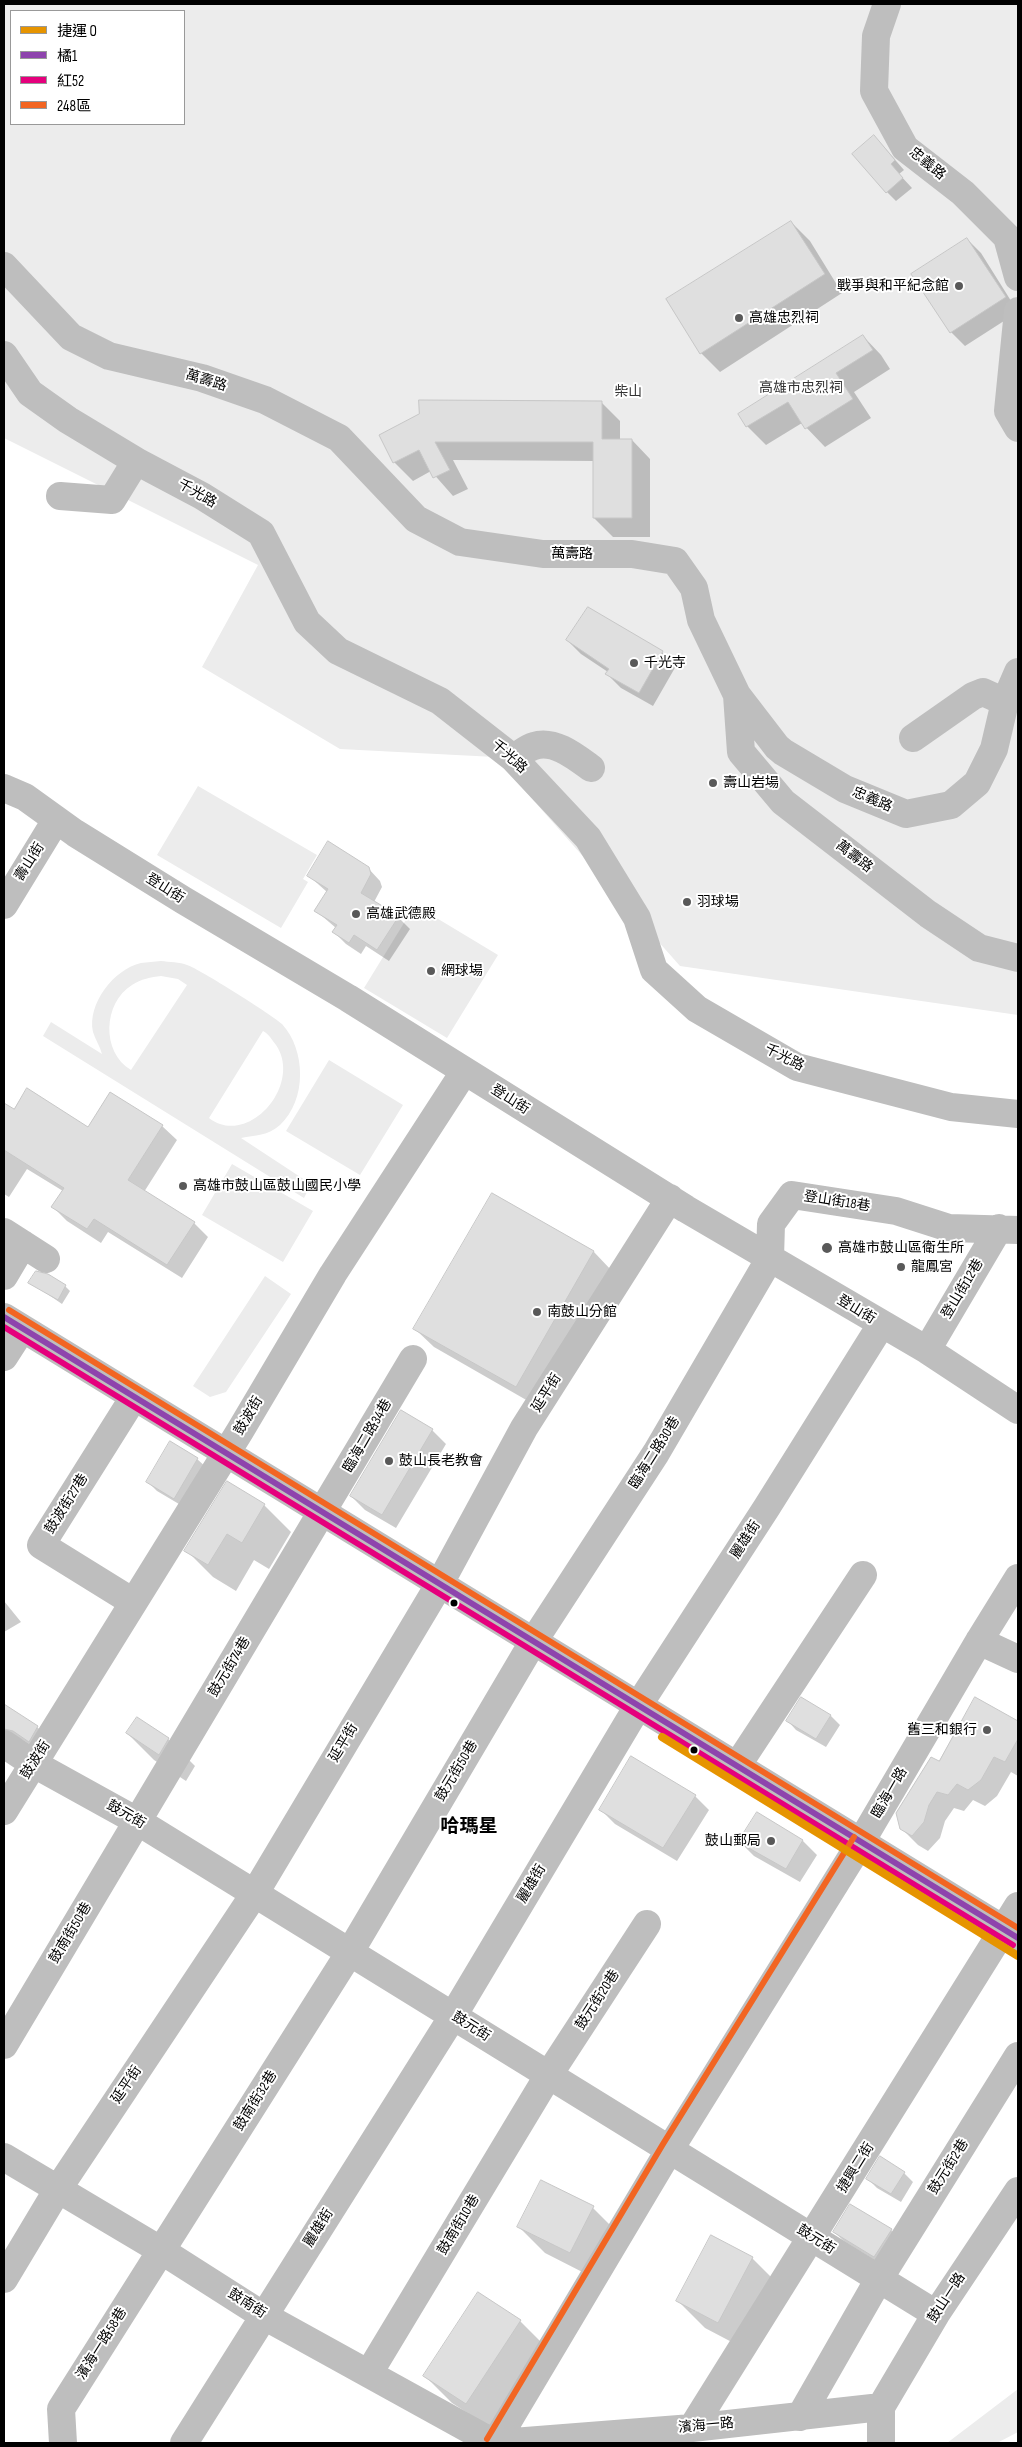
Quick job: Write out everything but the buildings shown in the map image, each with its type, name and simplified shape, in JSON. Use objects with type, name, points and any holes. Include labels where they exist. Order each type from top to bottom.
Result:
[{"type":"street","name":"忠義路","points":[[888,4],[876,36],[874,91],[905,148],[963,192],[1007,237],[1018,276]]},
{"type":"street","name":"萬壽路","points":[[4,266],[71,337],[109,356],[202,378],[265,400],[339,438],[416,519],[460,542],[543,554],[632,554],[675,561],[694,588],[701,620],[738,695],[741,752],[783,802],[928,914],[972,944],[1018,958]]},
{"type":"street","points":[[1018,311],[1008,411],[1018,428]]},
{"type":"street","name":"千光路","points":[[4,355],[30,393],[68,420],[136,461],[202,496],[261,534],[307,622],[338,651],[440,701],[513,758],[588,838],[637,918],[654,970],[697,1009],[797,1067],[951,1107],[1018,1114]]},
{"type":"street","points":[[60,496],[112,500],[136,461]]},
{"type":"street","name":"忠義路","points":[[738,695],[777,747],[783,752],[845,789],[906,814],[951,805],[977,783],[994,750],[1005,702],[1018,672]]},
{"type":"street","points":[[913,738],[983,692],[1005,702]]},
{"type":"street","points":[[513,758],[535,745],[552,745],[567,751],[591,768]]},
{"type":"street","name":"登山街","points":[[4,788],[25,797],[56,820],[183,900],[339,993],[670,1198],[881,1325],[927,1350],[1018,1410]]},
{"type":"street","name":"壽山街","points":[[4,905],[56,820]]},
{"type":"street","name":"鼓波街","points":[[4,1811],[226,1454],[333,1274],[464,1072]]},
{"type":"street","name":"登山街18巷","points":[[770,1258],[771,1224],[792,1195],[896,1211],[949,1228],[1009,1229]]},
{"type":"street","name":"延平街","points":[[4,2279],[58,2189],[255,1893],[439,1585],[524,1428],[670,1198]]},
{"type":"street","name":"登山街12巷","points":[[927,1350],[1009,1229]]},
{"type":"street","points":[[4,1276],[13,1238],[46,1259]]},
{"type":"street","name":"臨海二路30巷","points":[[533,1642],[656,1453],[770,1258]]},
{"type":"street","points":[[4,1357],[13,1323],[1011,1934]]},
{"type":"street","name":"麗雄街","points":[[184,2443],[453,2016],[638,1706],[768,1507],[881,1325]]},
{"type":"street","name":"臨海二路34巷","points":[[322,1513],[413,1359]]},
{"type":"street","name":"鼓波街27巷","points":[[133,1602],[41,1545],[134,1397]]},
{"type":"street","name":"鼓元街74巷","points":[[138,1821],[322,1513]]},
{"type":"street","points":[[736,1766],[863,1575]]},
{"type":"street","name":"臨海一路","points":[[495,2443],[670,2149],[861,1842],[1018,1578]]},
{"type":"street","points":[[979,1641],[1018,1659]]},
{"type":"street","name":"鼓元街50巷","points":[[350,1952],[533,1642]]},
{"type":"street","name":"鼓元街","points":[[4,1744],[34,1764],[138,1821],[936,2314]]},
{"type":"street","name":"鼓南街50巷","points":[[4,2045],[138,1821]]},
{"type":"street","name":"捷興二街","points":[[692,2428],[1011,1934],[1018,1906]]},
{"type":"street","name":"鼓元街20巷","points":[[548,2076],[647,1924]]},
{"type":"street","name":"鼓南街32巷","points":[[162,2250],[350,1952]]},
{"type":"street","name":"鼓元街2巷","points":[[800,2417],[879,2279],[1018,2056]]},
{"type":"street","name":"鼓南街10巷","points":[[369,2373],[548,2076]]},
{"type":"street","name":"鼓南街","points":[[4,2157],[162,2250],[264,2316],[495,2443]]},
{"type":"street","name":"鼓山一路","points":[[881,2408],[936,2314],[1018,2191]]},
{"type":"street","name":"濱海一路58巷","points":[[63,2443],[61,2409],[162,2250]]},
{"type":"street","points":[[881,2408],[881,2443]]},
{"type":"street","name":"濱海一路","points":[[500,2443],[692,2428],[881,2408]]},
{"type":"green space","name":"柴山","points":[[4,4],[1018,4],[1018,1015],[680,966],[495,757],[340,749],[202,667],[258,565],[4,438]]},
{"type":"green space","points":[[198,786],[317,855],[303,879],[308,882],[281,928],[157,855]]},
{"type":"green space","name":"網球場","points":[[415,905],[498,955],[447,1038],[364,988]]},
{"type":"green space","points":[[161,961],[184,964],[206,974],[282,1024],[290,1035],[296,1047],[300,1075],[299,1089],[289,1115],[271,1131],[241,1138],[311,1184],[304,1198],[43,1036],[51,1022],[102,1054],[93,1032],[92,1021],[98,999],[112,980],[121,972],[141,963]],"holes":[[[161,976],[178,979],[187,985],[131,1070],[121,1062],[114,1052],[109,1028],[111,1015],[115,1003],[122,993],[132,985],[139,981]],[[263,1031],[269,1035],[276,1045],[282,1061],[282,1078],[277,1094],[267,1108],[254,1119],[240,1125],[224,1125],[209,1118]]]},
{"type":"green space","points":[[329,1060],[403,1105],[360,1175],[286,1131]]},
{"type":"green space","points":[[232,1164],[313,1211],[283,1262],[202,1215]]},
{"type":"green space","points":[[265,1276],[291,1294],[226,1392],[210,1397],[193,1386]]},
{"type":"green space","points":[[1018,2389],[1018,2432],[997,2443],[947,2443]]},
{"type":"metro line","name":"O","points":[[662,1737],[1018,1956]]},
{"type":"transit line","name":"248區","points":[[9,1310],[1018,1928]]},
{"type":"transit line","name":"橘1","points":[[4,1317],[1018,1938]]},
{"type":"transit line","name":"紅52","points":[[4,1327],[1013,1945]]},
{"type":"transit line","name":"248區","points":[[487,2439],[663,2144],[854,1837]]},
{"type":"place","name":"戰爭與和平紀念館","points":[[959,286]]},
{"type":"place","name":"高雄忠烈祠","points":[[739,318]]},
{"type":"place","name":"千光寺","points":[[634,663]]},
{"type":"place","name":"壽山岩場","points":[[713,783]]},
{"type":"place","name":"羽球場","points":[[687,902]]},
{"type":"place","name":"高雄武德殿","points":[[356,914]]},
{"type":"place","name":"網球場","points":[[431,971]]},
{"type":"place","name":"高雄市鼓山區鼓山國民小學","points":[[183,1186]]},
{"type":"place","name":"高雄市鼓山區衛生所","points":[[827,1248]]},
{"type":"place","name":"龍鳳宮","points":[[901,1267]]},
{"type":"place","name":"南鼓山分館","points":[[537,1312]]},
{"type":"place","name":"鼓山長老教會","points":[[389,1461]]},
{"type":"place","name":"舊三和銀行","points":[[987,1730]]},
{"type":"place","name":"鼓山郵局","points":[[771,1841]]},
{"type":"district","name":"哈瑪星","points":[[469,1827]]},
{"type":"park label","name":"高雄市忠烈祠","points":[[801,388]]}]
